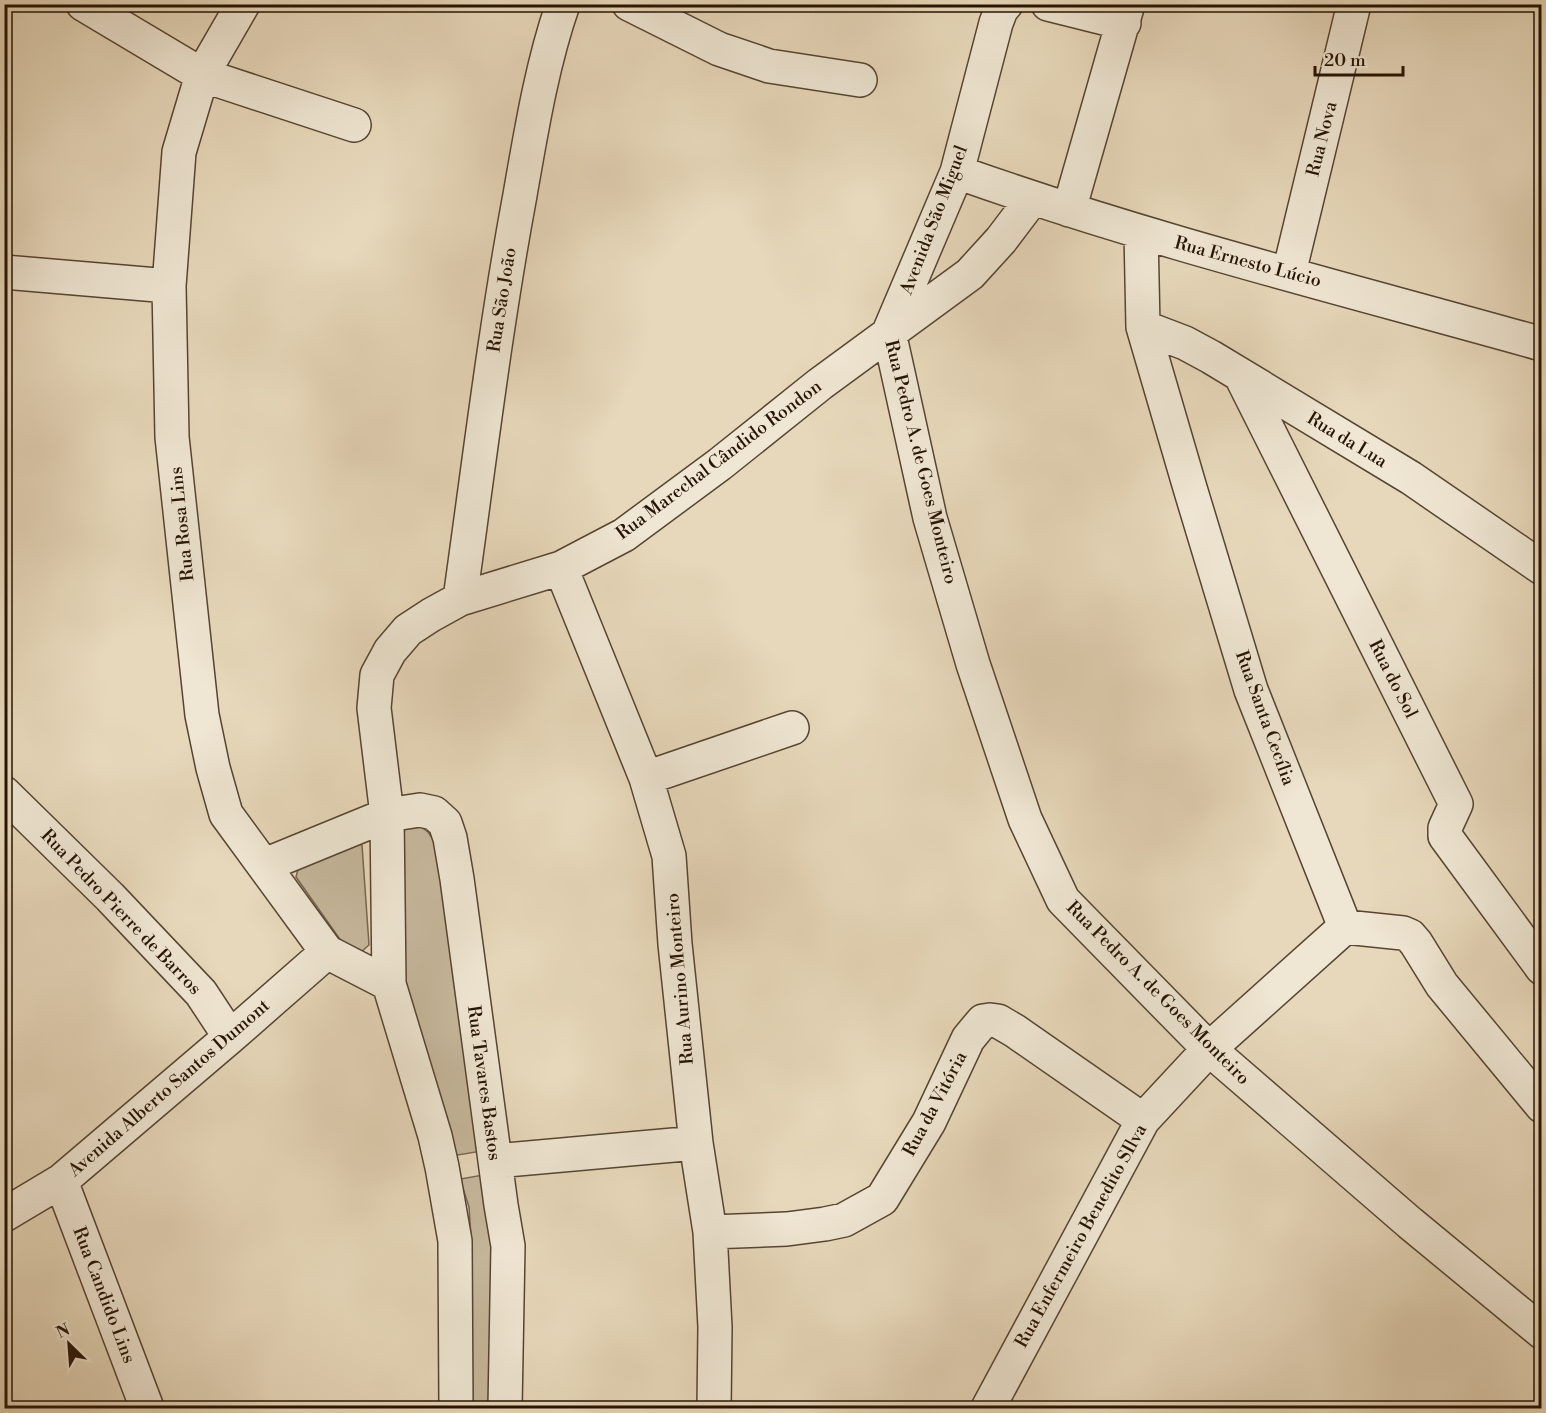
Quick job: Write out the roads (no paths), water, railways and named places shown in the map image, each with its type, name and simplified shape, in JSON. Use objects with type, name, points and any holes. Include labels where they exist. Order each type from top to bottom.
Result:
[{"type":"street","points":[[83,4],[202,75],[354,125]]},
{"type":"street","name":"Rua Rosa Lins","points":[[243,4],[202,75],[179,152],[169,286],[172,437],[202,714],[213,768],[226,814],[327,952],[389,984]]},
{"type":"street","name":"Rua São João","points":[[460,599],[504,280],[530,140],[555,27],[563,4]]},
{"type":"street","points":[[628,4],[719,49],[769,66],[860,80]]},
{"type":"street","name":"Avenida São Miguel","points":[[889,332],[957,172],[996,23],[1006,4]]},
{"type":"street","points":[[1048,4],[1126,14],[1070,210]]},
{"type":"street","name":"Rua Nova","points":[[1289,273],[1354,4]]},
{"type":"street","name":"Rua Ernesto Lúcio","points":[[957,172],[1032,199],[1141,232],[1542,344]]},
{"type":"street","name":"Rua Marechal Cândido Rondon","points":[[387,815],[374,708],[377,675],[390,651],[408,630],[460,599],[561,568],[624,536],[720,464],[820,384],[969,274],[1001,240],[1032,199]]},
{"type":"street","name":"Rua Santa Cecília","points":[[1141,232],[1143,327],[1251,690],[1346,927]]},
{"type":"street","points":[[4,272],[169,286]]},
{"type":"street","name":"Rua da Lua","points":[[1143,327],[1197,349],[1411,478],[1542,568]]},
{"type":"street","name":"Rua Pedro A. de Goes Monteiro","points":[[889,332],[930,518],[973,664],[1026,819],[1063,900],[1209,1049],[1401,1216],[1542,1332]]},
{"type":"street","name":"Rua do Sol","points":[[1241,376],[1456,804],[1445,828],[1445,836],[1542,968]]},
{"type":"street","name":"Rua Aurino Monteiro","points":[[561,568],[646,778],[669,856],[675,944],[696,1143],[710,1232],[715,1327],[714,1408]]},
{"type":"street","points":[[646,778],[792,728]]},
{"type":"street","name":"Rua Pedro Pierre de Barros","points":[[4,792],[110,897],[201,993],[230,1037]]},
{"type":"street","name":"Rua Tavares Bastos","points":[[265,865],[387,815],[420,810],[434,813],[445,823],[450,838],[508,1246],[505,1408]]},
{"type":"street","points":[[387,815],[389,984],[435,1136],[455,1241],[456,1408]]},
{"type":"street","points":[[1346,927],[1403,933],[1410,936],[1442,985],[1542,1106]]},
{"type":"street","name":"Rua Enfermeiro Benedito SIlva","points":[[988,1408],[1143,1120],[1209,1049],[1346,927]]},
{"type":"street","name":"Avenida Alberto Santos Dumont","points":[[5,1214],[60,1181],[327,952]]},
{"type":"street","name":"Rua da Vitória","points":[[710,1232],[787,1229],[825,1224],[844,1220],[882,1199],[929,1122],[968,1040],[983,1021],[998,1021],[1015,1031],[1143,1120]]},
{"type":"street","points":[[495,1161],[696,1143]]},
{"type":"street","name":"Rua Candido Lins","points":[[60,1181],[147,1408]]}]
